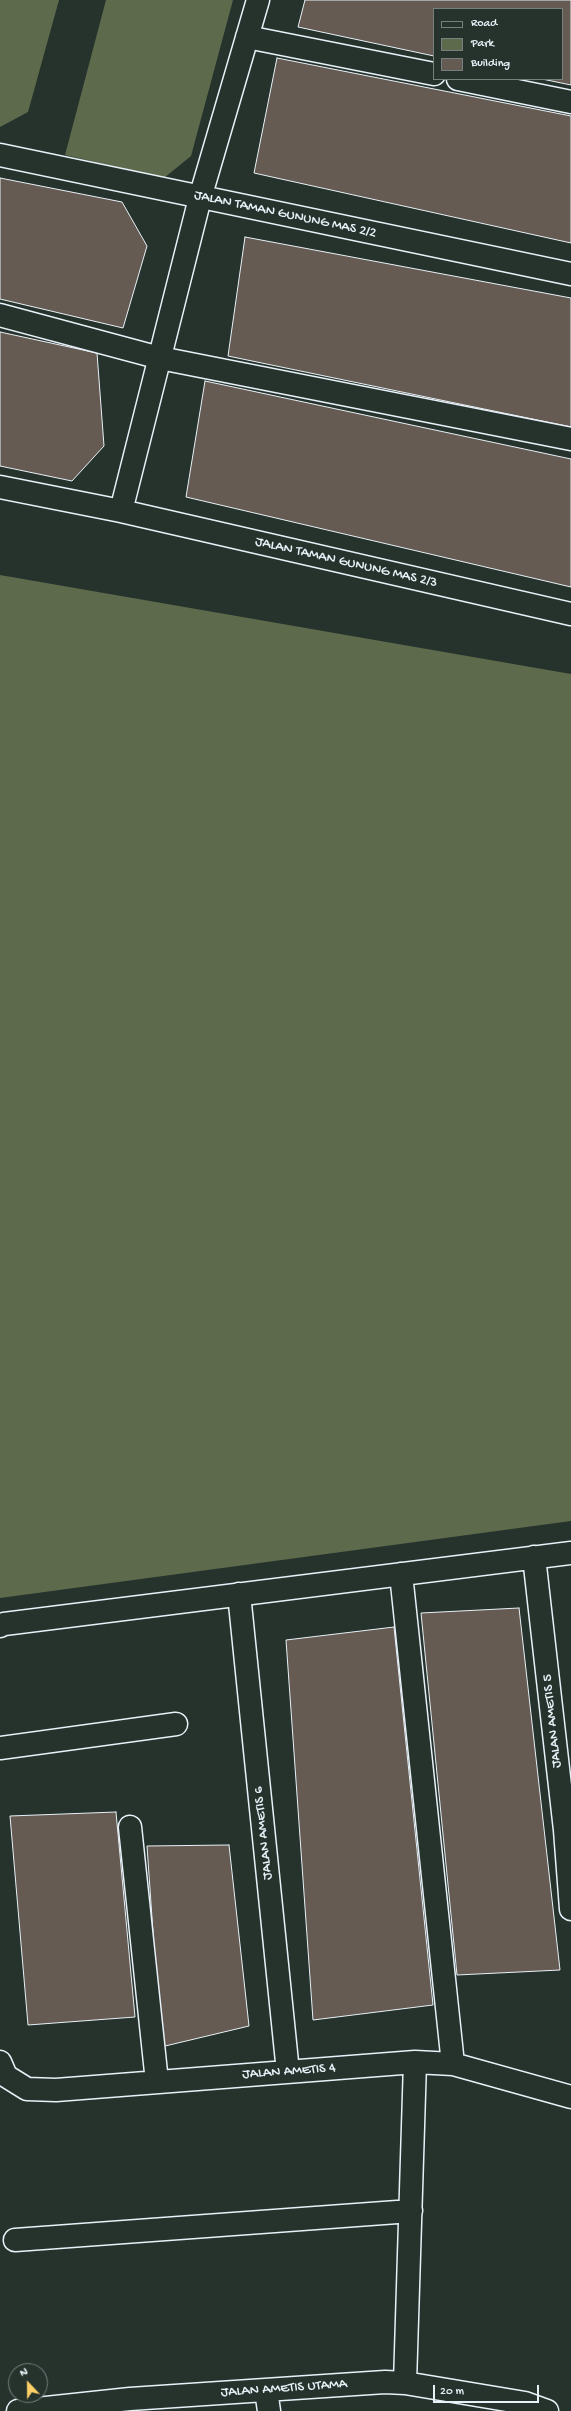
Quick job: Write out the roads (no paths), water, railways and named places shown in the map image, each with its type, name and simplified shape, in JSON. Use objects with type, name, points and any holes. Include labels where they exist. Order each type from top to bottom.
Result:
[{"type":"street","points":[[121,512],[200,198],[258,0]]},
{"type":"street","points":[[248,37],[433,74]]},
{"type":"street","points":[[463,80],[571,102]]},
{"type":"street","name":"JALAN TAMAN GUNUNG MAS 2/2","points":[[0,154],[200,198],[571,274]]},
{"type":"street","points":[[0,315],[160,358],[571,439]]},
{"type":"street","name":"JALAN TAMAN GUNUNG MAS 2/3","points":[[0,486],[571,614]]},
{"type":"street","points":[[0,1626],[4,1624],[571,1553]]},
{"type":"street","name":"JALAN AMETIS 5","points":[[534,1558],[568,1830],[571,1909]]},
{"type":"street","points":[[401,1574],[453,2064]]},
{"type":"street","name":"JALAN AMETIS 6","points":[[239,1594],[288,2072]]},
{"type":"street","points":[[0,1748],[176,1724]]},
{"type":"street","points":[[130,1827],[157,2082]]},
{"type":"street","points":[[405,2383],[415,2062]]},
{"type":"street","name":"JALAN AMETIS 4","points":[[3,2069],[27,2089],[56,2090],[415,2062],[453,2064],[571,2097]]},
{"type":"street","points":[[15,2240],[411,2211]]},
{"type":"street","name":"JALAN AMETIS UTAMA","points":[[18,2411],[131,2405],[266,2390],[385,2382],[405,2383],[525,2403],[547,2411]]},
{"type":"street","points":[[266,2390],[269,2411]]}]
